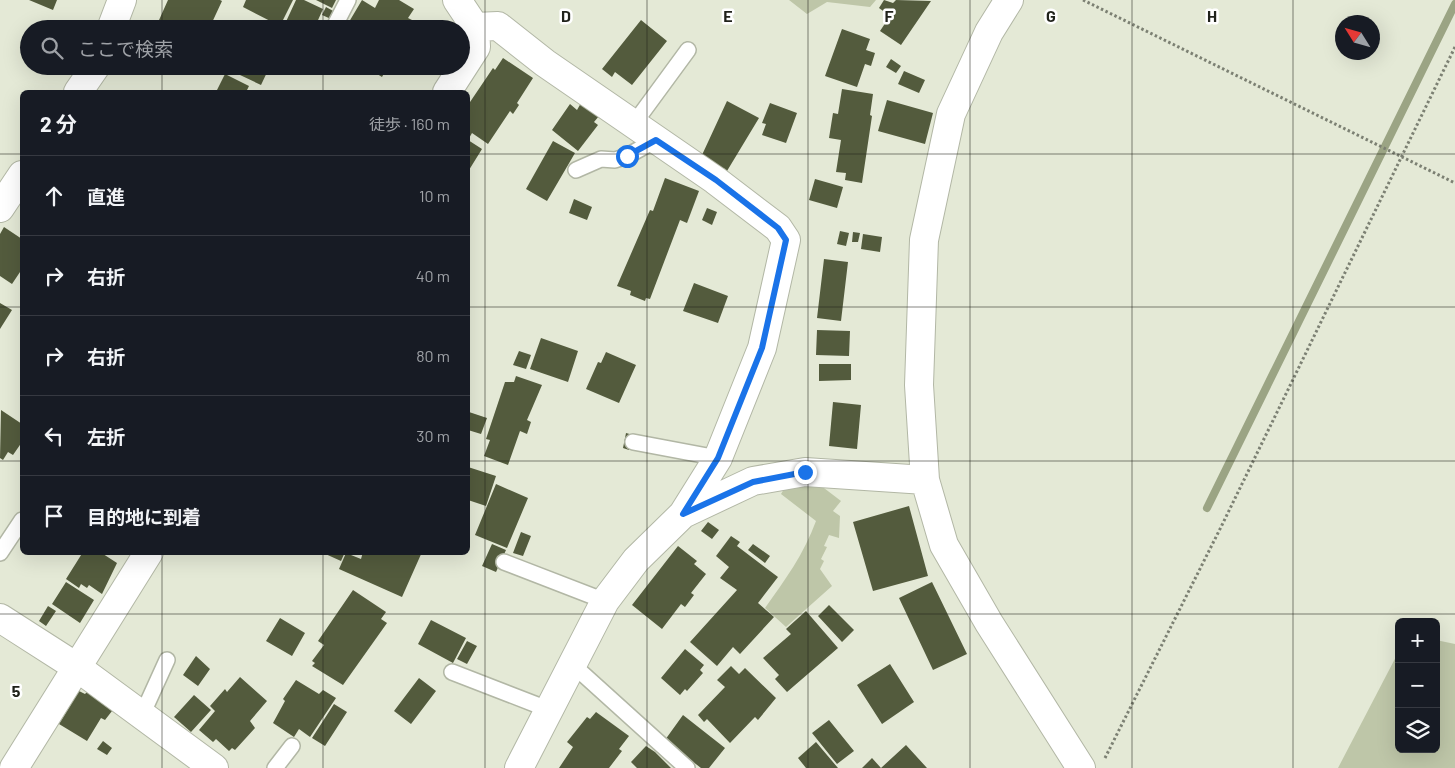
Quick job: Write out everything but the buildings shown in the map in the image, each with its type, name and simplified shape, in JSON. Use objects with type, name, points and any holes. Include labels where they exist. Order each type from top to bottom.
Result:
[{"type":"street","points":[[114,20],[122,0]]},
{"type":"street","points":[[457,0],[475,27],[476,47],[470,56]]},
{"type":"street","points":[[1009,0],[989,32],[951,114],[924,240],[919,385],[925,480],[944,545],[989,623],[1091,765]]},
{"type":"street","points":[[475,27],[498,26],[545,63],[716,180],[778,228],[786,240],[762,348],[718,458],[683,514],[636,560],[605,601],[519,768]]},
{"type":"street","points":[[79,90],[90,75]]},
{"type":"street","points":[[448,90],[458,75]]},
{"type":"street","points":[[0,208],[20,178]]},
{"type":"street","points":[[683,514],[753,482],[805,472],[925,480]]},
{"type":"street","points":[[14,768],[147,555]]},
{"type":"street","points":[[0,618],[78,668],[214,768]]},
{"type":"lane","points":[[338,20],[348,0]]},
{"type":"lane","points":[[633,125],[688,50]]},
{"type":"lane","points":[[576,170],[601,159],[615,160],[627,156],[656,140]]},
{"type":"lane","points":[[633,442],[718,458]]},
{"type":"lane","points":[[0,553],[20,523]]},
{"type":"lane","points":[[504,562],[605,601]]},
{"type":"lane","points":[[142,714],[167,660]]},
{"type":"lane","points":[[573,665],[687,768]]},
{"type":"lane","points":[[452,672],[550,710]]},
{"type":"lane","points":[[276,768],[292,746]]},
{"type":"path","points":[[1083,0],[1401,159],[1455,183]]},
{"type":"path","points":[[1091,765],[1219,532],[1455,47]]},
{"type":"green space","points":[[789,0],[876,0],[870,7],[827,2],[807,14]]},
{"type":"green space","points":[[820,485],[841,501],[833,511],[840,516],[839,538],[829,535],[824,546],[827,547],[821,559],[824,561],[820,569],[832,586],[786,627],[765,608],[800,556],[816,521],[781,494],[784,489]]},
{"type":"green space","points":[[1440,641],[1455,644],[1455,768],[1338,768],[1395,659],[1395,753],[1440,753]]},
{"type":"waterway","points":[[1207,508],[1455,4]]},
{"type":"route","points":[[627,156],[656,140],[716,180],[778,228],[786,240],[762,348],[712,471],[683,514],[753,482],[805,472]]}]
